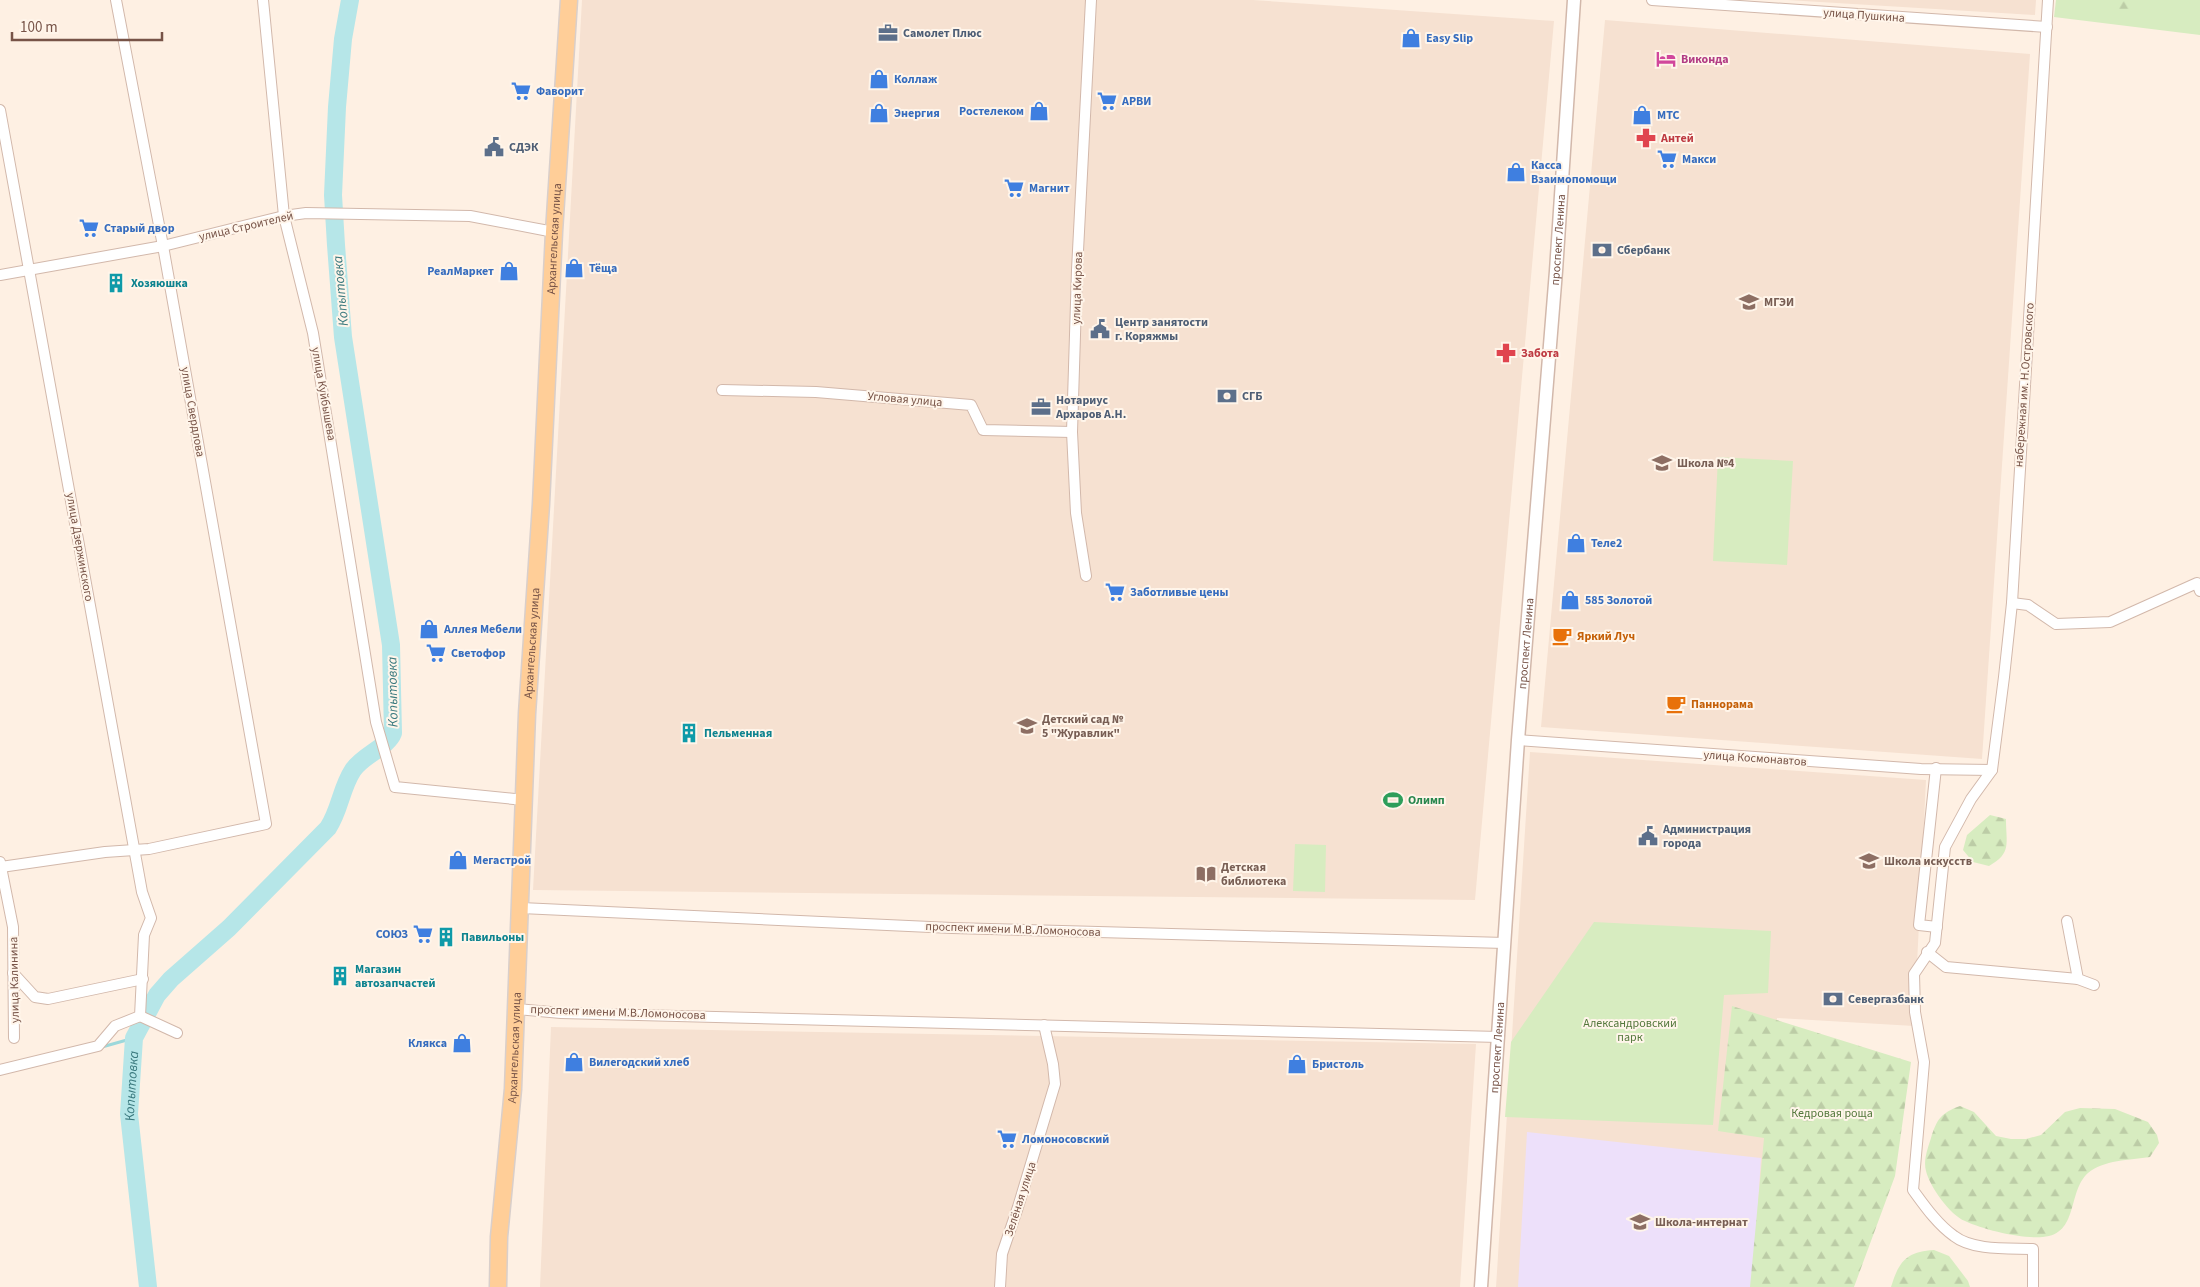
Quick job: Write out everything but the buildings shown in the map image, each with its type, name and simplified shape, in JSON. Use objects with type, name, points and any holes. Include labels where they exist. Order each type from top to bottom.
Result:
[{"type":"main road","name":"Архангельская улица","points":[[498,1287],[500,1238],[513,1090],[524,800],[554,232],[569,0]]},
{"type":"street","name":"улица Свердлова","points":[[116,0],[163,246],[266,824],[149,849],[135,850]]},
{"type":"street","name":"улица Куйбышева","points":[[263,0],[284,216],[313,333],[376,722],[395,787],[524,800]]},
{"type":"street","name":"улица Кирова","points":[[1086,576],[1076,513],[1072,432],[1078,260],[1091,0]]},
{"type":"street","name":"проспект Ленина","points":[[1480,1287],[1499,1037],[1518,740],[1555,288],[1574,0]]},
{"type":"street","name":"улица Пушкина","points":[[1652,0],[2046,27]]},
{"type":"street","name":"набережная им. Н.Островского","points":[[1992,770],[2012,603],[2048,0]]},
{"type":"street","name":"улица Дзержинского","points":[[0,110],[31,270],[142,892],[151,918],[144,935],[140,1016]]},
{"type":"street","name":"улица Строителей","points":[[0,275],[163,246],[284,216],[324,212],[470,216],[554,232]]},
{"type":"street","name":"Угловая улица","points":[[722,390],[816,392],[971,405],[983,430],[1072,432]]},
{"type":"street","points":[[2012,603],[2028,605],[2056,624],[2110,622],[2197,583],[2200,591]]},
{"type":"street","name":"улица Космонавтов","points":[[1518,740],[1748,757],[1992,770]]},
{"type":"street","points":[[1936,768],[1919,925],[1937,927]]},
{"type":"street","points":[[1992,770],[1971,799],[1945,847],[1935,943],[1927,952],[1914,974],[1915,1012],[1924,1062],[1912,1190],[1954,1237],[1984,1247],[2033,1249],[2033,1287]]},
{"type":"street","points":[[0,865],[135,850]]},
{"type":"street","name":"улица Калинина","points":[[0,865],[13,927],[14,1038]]},
{"type":"street","name":"проспект имени М.В.Ломоносова","points":[[521,908],[952,928],[1505,943]]},
{"type":"street","points":[[2067,921],[2078,979]]},
{"type":"street","points":[[1927,952],[1946,967],[2078,979],[2094,985]]},
{"type":"street","points":[[14,973],[35,997],[48,999],[143,981]]},
{"type":"street","name":"проспект имени М.В.Ломоносова","points":[[517,1009],[561,1012],[1499,1037]]},
{"type":"street","points":[[0,1070],[98,1046],[115,1026],[140,1016],[177,1033]]},
{"type":"street","name":"Зелёная улица","points":[[1000,1287],[1002,1254],[1055,1084],[1053,1064],[1044,1025]]},
{"type":"shaded area","points":[[582,0],[1253,0],[1554,21],[1475,900],[533,890]]},
{"type":"shaded area","points":[[1787,0],[2036,0],[2035,15]]},
{"type":"shaded area","points":[[1605,20],[2030,54],[1982,759],[1541,727]]},
{"type":"shaded area","points":[[1530,752],[1926,780],[1914,1026],[1777,1018],[1761,1287],[1496,1287]]},
{"type":"shaded area","points":[[551,1027],[1476,1044],[1460,1287],[540,1287]]},
{"type":"shaded area","name":"Школа-интернат","points":[[1527,1132],[1761,1158],[1753,1287],[1518,1287]]},
{"type":"green space","points":[[2056,0],[2200,0],[2200,35],[2054,17]]},
{"type":"green space","points":[[2099,0],[2136,0],[2133,7],[2119,14],[2105,7]]},
{"type":"green space","points":[[1718,457],[1793,461],[1787,565],[1713,561]]},
{"type":"green space","points":[[1990,815],[2006,819],[2007,841],[2001,857],[1989,866],[1973,862],[1963,850],[1967,835]]},
{"type":"green space","points":[[1295,844],[1326,845],[1325,892],[1293,891]]},
{"type":"green space","name":"Александровский парк","points":[[1594,922],[1771,931],[1768,993],[1724,995],[1713,1125],[1505,1117],[1511,1042]]},
{"type":"green space","name":"Кедровая роща","points":[[1732,1006],[1911,1062],[1895,1176],[1854,1287],[1750,1287],[1764,1138],[1718,1131]]},
{"type":"green space","points":[[1960,1106],[1974,1112],[1996,1136],[2011,1139],[2026,1139],[2041,1135],[2065,1112],[2080,1108],[2115,1109],[2148,1122],[2157,1135],[2159,1143],[2150,1157],[2101,1165],[2088,1173],[2077,1191],[2068,1220],[2054,1234],[2034,1237],[2003,1233],[1982,1228],[1959,1218],[1941,1200],[1928,1177],[1925,1158],[1935,1126],[1944,1114]]},
{"type":"green space","points":[[1934,1250],[1949,1256],[1968,1281],[1970,1287],[1891,1287],[1897,1271],[1905,1260],[1917,1253]]},
{"type":"waterway","name":"Копытовка","points":[[148,1287],[129,1114],[134,1038],[157,995],[171,979],[229,928],[328,828],[353,770],[386,743],[393,733],[391,645],[343,337],[333,195],[337,107],[343,39],[350,0]]},
{"type":"waterway","points":[[102,1047],[134,1038]]},
{"type":"place","name":"Самолет Плюс","points":[[888,33]]},
{"type":"place","name":"Easy Slip","points":[[1411,38]]},
{"type":"place","name":"Виконда","points":[[1666,59]]},
{"type":"place","name":"Коллаж","points":[[879,79]]},
{"type":"place","name":"Фаворит","points":[[521,91]]},
{"type":"place","name":"АРВИ","points":[[1107,101]]},
{"type":"place","name":"Ростелеком","points":[[1039,111]]},
{"type":"place","name":"Энергия","points":[[879,113]]},
{"type":"place","name":"МТС","points":[[1642,115]]},
{"type":"place","name":"Антей","points":[[1646,138]]},
{"type":"place","name":"СДЭК","points":[[494,147]]},
{"type":"place","name":"Макси","points":[[1667,159]]},
{"type":"place","name":"Касса Взаимопомощи","points":[[1516,172]]},
{"type":"place","name":"Магнит","points":[[1014,188]]},
{"type":"place","name":"Старый двор","points":[[89,228]]},
{"type":"place","name":"Сбербанк","points":[[1602,250]]},
{"type":"place","name":"Тёща","points":[[574,268]]},
{"type":"place","name":"РеалМаркет","points":[[509,271]]},
{"type":"place","name":"Хозяюшка","points":[[116,283]]},
{"type":"place","name":"МГЭИ","points":[[1749,302]]},
{"type":"place","name":"Центр занятости г. Коряжмы","points":[[1100,329]]},
{"type":"place","name":"Забота","points":[[1506,353]]},
{"type":"place","name":"СГБ","points":[[1227,396]]},
{"type":"place","name":"Нотариус Архаров А.Н.","points":[[1041,407]]},
{"type":"place","name":"Школа №4","points":[[1662,463]]},
{"type":"place","name":"Теле2","points":[[1576,543]]},
{"type":"place","name":"Заботливые цены","points":[[1115,592]]},
{"type":"place","name":"585 Золотой","points":[[1570,600]]},
{"type":"place","name":"Аллея Мебели","points":[[429,629]]},
{"type":"place","name":"Яркий Луч","points":[[1562,636]]},
{"type":"place","name":"Светофор","points":[[436,653]]},
{"type":"place","name":"Паннорама","points":[[1676,704]]},
{"type":"place","name":"Детский сад № 5 \"Журавлик\"","points":[[1027,726]]},
{"type":"place","name":"Пельменная","points":[[689,733]]},
{"type":"place","name":"Олимп","points":[[1393,800]]},
{"type":"place","name":"Администрация города","points":[[1648,836]]},
{"type":"place","name":"Мегастрой","points":[[458,860]]},
{"type":"place","name":"Школа искусcтв","points":[[1869,861]]},
{"type":"place","name":"Детская библиотека","points":[[1206,874]]},
{"type":"place","name":"СОЮЗ","points":[[423,934]]},
{"type":"place","name":"Павильоны","points":[[446,937]]},
{"type":"place","name":"Магазин автозапчастей","points":[[340,976]]},
{"type":"place","name":"Севергазбанк","points":[[1833,999]]},
{"type":"place","name":"Клякса","points":[[462,1043]]},
{"type":"place","name":"Вилегодский хлеб","points":[[574,1062]]},
{"type":"place","name":"Бристоль","points":[[1297,1064]]},
{"type":"place","name":"Ломоносовский","points":[[1007,1139]]},
{"type":"place","name":"Школа-интернат","points":[[1640,1222]]}]
